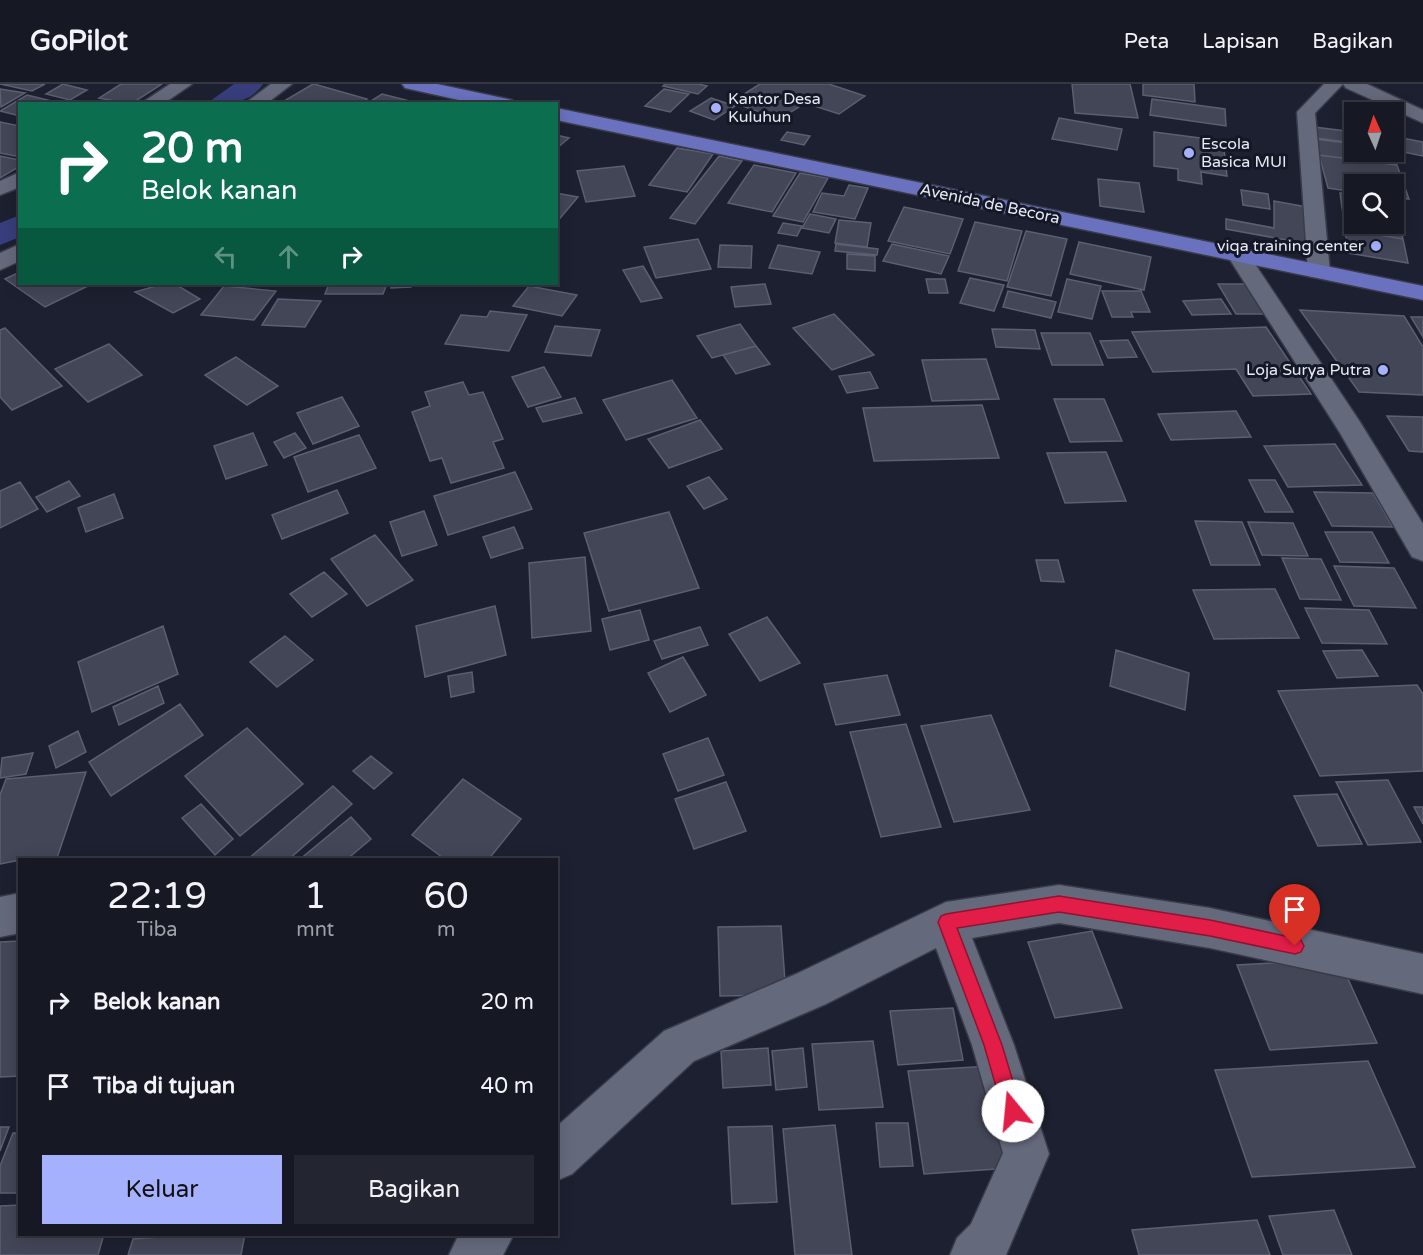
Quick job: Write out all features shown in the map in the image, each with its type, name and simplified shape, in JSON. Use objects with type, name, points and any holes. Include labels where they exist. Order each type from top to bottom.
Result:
[{"type":"main road","points":[[411,84],[496,102]]},
{"type":"main road","name":"Avenida de Becora","points":[[558,114],[1423,294]]},
{"type":"street","points":[[152,102],[183,84]]},
{"type":"street","points":[[256,102],[283,84]]},
{"type":"street","points":[[1319,272],[1306,112],[1334,84]]},
{"type":"street","points":[[1352,84],[1423,117]]},
{"type":"street","points":[[0,189],[18,179]]},
{"type":"street","points":[[0,263],[18,252]]},
{"type":"street","points":[[1238,255],[1351,429],[1423,549]]},
{"type":"street","points":[[558,1156],[679,1046],[811,989],[946,922],[1059,904],[1210,928],[1423,974]]},
{"type":"street","points":[[0,917],[18,913]]},
{"type":"street","points":[[946,922],[993,1045],[1026,1154],[988,1241],[974,1255]]},
{"type":"street","points":[[473,1255],[488,1236]]},
{"type":"building","points":[[0,84],[45,84],[32,91]]},
{"type":"building","points":[[63,84],[87,90],[70,100],[46,94]]},
{"type":"building","points":[[121,84],[162,84],[134,102],[99,98]]},
{"type":"building","points":[[313,84],[367,99],[363,102],[282,102]]},
{"type":"building","points":[[665,84],[707,86],[698,94],[663,86]]},
{"type":"building","points":[[760,84],[829,84],[865,96],[839,114],[805,103],[780,119],[731,102]]},
{"type":"building","points":[[1072,84],[1130,84],[1138,118],[1075,113]]},
{"type":"building","points":[[1143,84],[1194,84],[1195,102],[1143,95]]},
{"type":"building","points":[[0,89],[25,93],[1,107]]},
{"type":"building","points":[[664,89],[689,94],[670,112],[645,106]]},
{"type":"building","points":[[382,94],[406,100],[403,102],[371,101]]},
{"type":"building","points":[[27,95],[56,102],[18,102],[18,116],[0,111]]},
{"type":"building","points":[[711,98],[735,106],[714,120],[690,111]]},
{"type":"building","points":[[1152,99],[1225,109],[1226,126],[1150,115]]},
{"type":"building","points":[[1059,118],[1122,129],[1117,150],[1052,139]]},
{"type":"building","points":[[0,122],[18,126],[18,154],[15,156],[0,153]]},
{"type":"building","points":[[1314,127],[1344,131],[1344,142],[1316,138]]},
{"type":"building","points":[[787,132],[810,136],[804,145],[781,140]]},
{"type":"building","name":"Escola Basica MUI","points":[[1154,132],[1223,141],[1227,176],[1201,172],[1202,184],[1178,180],[1178,169],[1154,166]]},
{"type":"building","points":[[558,135],[569,138],[558,147]]},
{"type":"building","points":[[1404,138],[1423,142],[1423,156],[1404,152]]},
{"type":"building","points":[[1315,139],[1344,143],[1344,158],[1319,155]]},
{"type":"building","points":[[677,148],[713,154],[687,192],[649,185]]},
{"type":"building","points":[[1319,155],[1344,158],[1344,162],[1397,165],[1400,174],[1344,174],[1344,190],[1328,188]]},
{"type":"building","points":[[0,156],[18,160],[18,167],[0,178]]},
{"type":"building","points":[[719,156],[742,161],[695,224],[670,218]]},
{"type":"building","points":[[1374,162],[1396,162],[1397,165]]},
{"type":"building","points":[[754,165],[796,173],[772,212],[728,203]]},
{"type":"building","points":[[624,166],[635,196],[586,202],[577,171]]},
{"type":"building","points":[[800,173],[828,178],[803,222],[773,216]]},
{"type":"building","points":[[1098,179],[1139,183],[1144,212],[1100,206]]},
{"type":"building","points":[[849,185],[868,188],[855,219],[813,212],[822,193],[844,196]]},
{"type":"building","points":[[1404,185],[1409,199],[1404,198]]},
{"type":"building","points":[[1241,190],[1268,194],[1270,209],[1243,205]]},
{"type":"building","points":[[558,193],[578,197],[558,221]]},
{"type":"building","points":[[1340,193],[1344,194],[1344,222]]},
{"type":"building","points":[[1274,201],[1312,208],[1314,245],[1226,229],[1226,219],[1274,228]]},
{"type":"building","points":[[904,207],[963,219],[950,254],[888,241]]},
{"type":"building","points":[[810,214],[836,219],[829,233],[802,228]]},
{"type":"building","points":[[839,220],[871,223],[867,247],[835,243]]},
{"type":"building","points":[[975,222],[1022,231],[1007,281],[958,271]]},
{"type":"building","points":[[783,223],[802,226],[797,236],[778,233]]},
{"type":"building","points":[[1026,231],[1067,239],[1051,296],[1007,287]]},
{"type":"building","name":"viqa training center","points":[[1346,234],[1374,234],[1403,239],[1408,263],[1348,253]]},
{"type":"building","points":[[1374,234],[1402,234],[1403,239]]},
{"type":"building","points":[[698,239],[711,269],[656,278],[644,247]]},
{"type":"building","points":[[1079,242],[1151,257],[1144,290],[1070,274]]},
{"type":"building","points":[[836,244],[878,249],[877,255],[835,251]]},
{"type":"building","points":[[892,244],[949,256],[941,274],[883,261]]},
{"type":"building","points":[[720,245],[752,246],[751,268],[718,267]]},
{"type":"building","points":[[778,245],[820,252],[812,274],[769,268]]},
{"type":"building","points":[[847,254],[875,256],[875,271],[847,269]]},
{"type":"building","points":[[643,266],[662,298],[641,302],[623,270]]},
{"type":"building","points":[[18,273],[18,285],[90,285],[45,307],[5,279]]},
{"type":"building","points":[[970,278],[1004,285],[994,311],[960,303]]},
{"type":"building","points":[[926,279],[945,279],[948,293],[929,293]]},
{"type":"building","points":[[1067,279],[1101,286],[1092,319],[1058,312]]},
{"type":"building","points":[[765,284],[771,304],[735,307],[731,287]]},
{"type":"building","points":[[1218,284],[1250,284],[1270,314],[1236,314]]},
{"type":"building","points":[[160,285],[177,285],[200,299],[173,313],[135,292]]},
{"type":"building","points":[[329,285],[387,285],[383,294],[325,294]]},
{"type":"building","points":[[392,285],[412,285],[411,287],[391,288]]},
{"type":"building","points":[[224,286],[276,291],[254,320],[201,315]]},
{"type":"building","points":[[529,286],[577,295],[562,316],[513,306]]},
{"type":"building","points":[[1008,291],[1056,302],[1051,318],[1003,307]]},
{"type":"building","points":[[1102,291],[1141,291],[1150,312],[1131,312],[1133,317],[1112,317]]},
{"type":"building","points":[[278,299],[321,301],[305,327],[262,325]]},
{"type":"building","points":[[1221,299],[1231,314],[1192,315],[1183,301]]},
{"type":"building","name":"Loja Surya Putra","points":[[1300,310],[1404,316],[1423,347],[1423,395],[1359,392]]},
{"type":"building","points":[[490,311],[527,315],[509,351],[445,344],[461,315],[487,317]]},
{"type":"building","points":[[834,314],[874,355],[832,370],[793,328]]},
{"type":"building","points":[[1411,317],[1423,317],[1423,337]]},
{"type":"building","points":[[740,324],[756,346],[712,358],[697,336]]},
{"type":"building","points":[[555,326],[600,330],[591,356],[545,352]]},
{"type":"building","points":[[1266,327],[1311,394],[1253,396],[1236,369],[1153,372],[1132,332]]},
{"type":"building","points":[[5,328],[62,386],[12,410],[0,397],[0,330]]},
{"type":"building","points":[[992,329],[1035,330],[1040,349],[996,347]]},
{"type":"building","points":[[1041,333],[1090,333],[1103,365],[1052,365]]},
{"type":"building","points":[[1128,340],[1137,357],[1108,358],[1100,341]]},
{"type":"building","points":[[109,344],[142,375],[88,402],[55,369]]},
{"type":"building","points":[[756,346],[770,364],[736,374],[723,355]]},
{"type":"building","points":[[236,357],[278,386],[247,405],[205,375]]},
{"type":"building","points":[[986,359],[999,399],[932,401],[922,360]]},
{"type":"building","points":[[544,367],[561,397],[528,407],[512,377]]},
{"type":"building","points":[[870,372],[878,388],[847,393],[839,376]]},
{"type":"building","points":[[672,380],[697,418],[626,440],[603,400]]},
{"type":"building","points":[[463,382],[469,395],[483,392],[503,439],[493,442],[504,468],[451,483],[442,458],[430,461],[412,412],[430,406],[425,392]]},
{"type":"building","points":[[342,397],[359,426],[313,444],[297,413]]},
{"type":"building","points":[[575,398],[582,413],[543,422],[536,408]]},
{"type":"building","points":[[1054,399],[1104,399],[1122,441],[1070,442]]},
{"type":"building","points":[[982,405],[999,458],[874,461],[863,408]]},
{"type":"building","points":[[1236,411],[1251,437],[1171,440],[1158,414]]},
{"type":"building","points":[[1387,416],[1423,417],[1423,452],[1409,451]]},
{"type":"building","points":[[700,420],[722,449],[669,468],[648,439]]},
{"type":"building","points":[[253,433],[267,465],[226,479],[214,446]]},
{"type":"building","points":[[295,433],[306,448],[284,458],[274,442]]},
{"type":"building","points":[[359,435],[376,468],[308,492],[294,457]]},
{"type":"building","points":[[1335,444],[1362,485],[1288,487],[1264,446]]},
{"type":"building","points":[[1106,452],[1126,501],[1065,503],[1047,453]]},
{"type":"building","points":[[515,472],[532,509],[448,535],[434,496]]},
{"type":"building","points":[[709,477],[727,499],[704,509],[687,486]]},
{"type":"building","points":[[1249,480],[1275,480],[1293,512],[1265,512]]},
{"type":"building","points":[[69,481],[80,496],[47,512],[36,497]]},
{"type":"building","points":[[20,482],[38,509],[0,528],[0,491]]},
{"type":"building","points":[[337,490],[348,513],[282,539],[272,515]]},
{"type":"building","points":[[1314,492],[1373,493],[1393,527],[1332,526]]},
{"type":"building","points":[[114,494],[123,518],[86,532],[78,508]]},
{"type":"building","points":[[424,511],[437,545],[402,556],[390,522]]},
{"type":"building","points":[[669,512],[699,588],[609,611],[584,533]]},
{"type":"building","points":[[1195,521],[1242,522],[1260,565],[1211,565]]},
{"type":"building","points":[[1248,522],[1293,523],[1308,556],[1262,555]]},
{"type":"building","points":[[514,527],[523,548],[491,558],[483,537]]},
{"type":"building","points":[[1325,532],[1372,532],[1389,563],[1340,562]]},
{"type":"building","points":[[375,535],[413,580],[367,606],[331,559]]},
{"type":"building","points":[[585,557],[591,631],[532,638],[529,563]]},
{"type":"building","points":[[1282,558],[1321,559],[1341,600],[1300,599]]},
{"type":"building","points":[[1036,560],[1058,560],[1064,582],[1041,581]]},
{"type":"building","points":[[1334,566],[1394,568],[1416,608],[1354,606]]},
{"type":"building","points":[[324,572],[347,594],[312,617],[290,594]]},
{"type":"building","points":[[1275,589],[1299,638],[1214,639],[1193,590]]},
{"type":"building","points":[[495,606],[506,655],[425,677],[416,626]]},
{"type":"building","points":[[1305,608],[1369,610],[1387,644],[1322,643]]},
{"type":"building","points":[[640,610],[649,640],[610,650],[602,619]]},
{"type":"building","points":[[767,617],[800,663],[760,681],[729,634]]},
{"type":"building","points":[[163,626],[178,674],[92,712],[78,662]]},
{"type":"building","points":[[700,627],[708,645],[662,659],[654,641]]},
{"type":"building","points":[[285,636],[313,660],[277,687],[250,662]]},
{"type":"building","points":[[1116,650],[1189,673],[1185,710],[1110,686]]},
{"type":"building","points":[[1362,650],[1378,676],[1337,678],[1323,651]]},
{"type":"building","points":[[683,657],[706,695],[670,712],[648,673]]},
{"type":"building","points":[[472,672],[474,692],[451,697],[448,676]]},
{"type":"building","points":[[887,675],[900,715],[836,725],[824,684]]},
{"type":"building","points":[[1417,685],[1423,694],[1423,771],[1320,776],[1278,691]]},
{"type":"building","points":[[158,686],[164,703],[119,725],[113,707]]},
{"type":"building","points":[[180,704],[203,735],[111,796],[89,762]]},
{"type":"building","points":[[991,715],[1030,810],[954,822],[921,726]]},
{"type":"building","points":[[906,724],[941,827],[881,837],[850,732]]},
{"type":"building","points":[[247,728],[303,784],[240,836],[185,776]]},
{"type":"building","points":[[78,731],[86,752],[56,768],[49,746]]},
{"type":"building","points":[[708,738],[724,775],[678,791],[663,754]]},
{"type":"building","points":[[33,753],[26,774],[0,778],[2,758]]},
{"type":"building","points":[[371,756],[392,773],[374,789],[353,771]]},
{"type":"building","points":[[86,772],[57,858],[18,858],[18,860],[0,864],[0,795],[6,779]]},
{"type":"building","points":[[463,779],[521,819],[490,858],[443,858],[412,835]]},
{"type":"building","points":[[1388,780],[1421,842],[1368,845],[1336,782]]},
{"type":"building","points":[[726,782],[746,831],[694,849],[675,799]]},
{"type":"building","points":[[333,786],[352,804],[290,858],[249,858]]},
{"type":"building","points":[[1337,794],[1362,844],[1318,846],[1294,796]]},
{"type":"building","points":[[201,804],[233,839],[215,855],[182,818]]},
{"type":"building","points":[[1414,807],[1423,807],[1423,824]]},
{"type":"building","points":[[351,817],[371,839],[348,858],[301,858]]},
{"type":"building","points":[[781,926],[786,995],[720,996],[718,927]]},
{"type":"building","points":[[1092,931],[1122,1008],[1055,1018],[1028,942]]},
{"type":"building","points":[[18,941],[18,1076],[0,1077],[0,942]]},
{"type":"building","points":[[1339,959],[1377,1043],[1270,1050],[1237,965]]},
{"type":"building","points":[[953,1008],[963,1060],[898,1065],[890,1011]]},
{"type":"building","points":[[873,1041],[883,1107],[819,1110],[812,1044]]},
{"type":"building","points":[[768,1048],[771,1085],[723,1088],[721,1051]]},
{"type":"building","points":[[803,1048],[807,1087],[776,1090],[772,1051]]},
{"type":"building","points":[[1368,1061],[1415,1167],[1252,1177],[1215,1070]]},
{"type":"building","points":[[990,1066],[1011,1168],[924,1174],[908,1071]]},
{"type":"building","points":[[876,1123],[908,1123],[913,1166],[880,1167]]},
{"type":"building","points":[[835,1125],[852,1255],[795,1255],[783,1129]]},
{"type":"building","points":[[772,1126],[777,1202],[732,1204],[728,1127]]},
{"type":"building","points":[[0,1127],[9,1127],[0,1151]]},
{"type":"building","points":[[13,1133],[18,1133],[18,1193],[0,1193],[0,1166]]},
{"type":"building","points":[[18,1205],[18,1236],[103,1236],[98,1255],[0,1255],[0,1206]]},
{"type":"building","points":[[1334,1210],[1352,1255],[1283,1255],[1269,1216]]},
{"type":"building","points":[[1257,1220],[1270,1255],[1139,1255],[1132,1230]]},
{"type":"building","points":[[174,1236],[245,1236],[241,1255],[128,1255],[133,1239]]},
{"type":"waterway","points":[[221,102],[251,84]]},
{"type":"waterway","points":[[0,236],[18,225]]},
{"type":"place","name":"Kantor Desa Kuluhun","points":[[716,108]]},
{"type":"place","name":"Escola Basica MUI","points":[[1189,153]]},
{"type":"place","name":"viqa training center","points":[[1376,246]]},
{"type":"place","name":"Loja Surya Putra","points":[[1383,370]]},
{"type":"route","points":[[1013,1111],[993,1045],[946,922],[1059,904],[1210,928],[1295,946]]}]
